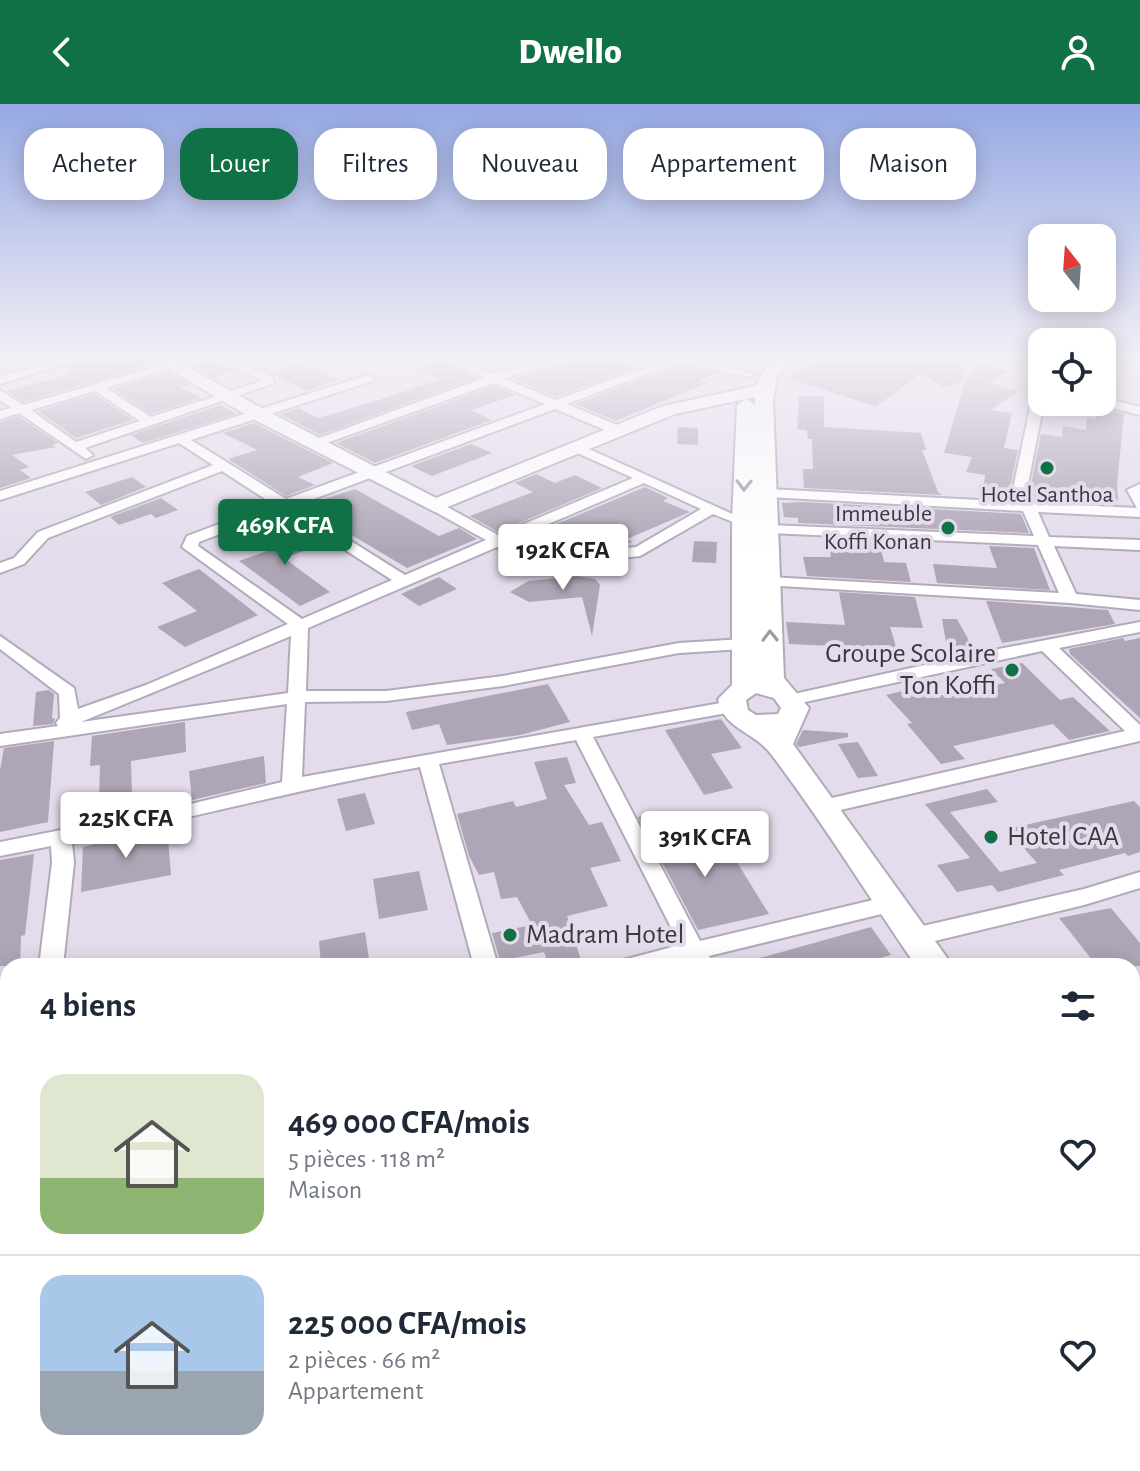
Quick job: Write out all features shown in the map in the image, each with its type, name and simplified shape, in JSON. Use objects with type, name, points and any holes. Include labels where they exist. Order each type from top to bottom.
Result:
[{"type":"street","points":[[42,424],[99,464]]},
{"type":"street","points":[[74,447],[148,424]]},
{"type":"street","points":[[0,496],[231,424]]},
{"type":"street","points":[[277,424],[531,558],[549,560],[625,554],[651,545],[711,509]]},
{"type":"street","points":[[313,443],[365,424]]},
{"type":"street","points":[[300,625],[190,547],[192,539],[500,424]]},
{"type":"street","points":[[602,424],[617,430]]},
{"type":"street","points":[[435,506],[633,424]]},
{"type":"street","points":[[742,706],[743,522],[752,424]]},
{"type":"street","points":[[761,424],[768,493],[771,678],[823,807],[929,958]]},
{"type":"street","points":[[1033,424],[1020,489],[1070,598]]},
{"type":"street","points":[[181,439],[404,581]]},
{"type":"street","points":[[578,448],[743,522]]},
{"type":"street","points":[[0,568],[19,561],[43,535],[222,466]]},
{"type":"street","points":[[62,725],[644,478]]},
{"type":"street","points":[[1140,488],[1134,490],[1140,505]]},
{"type":"street","points":[[768,493],[1140,513]]},
{"type":"street","points":[[769,529],[1140,545]]},
{"type":"street","points":[[769,582],[1070,598],[1140,605]]},
{"type":"street","points":[[292,787],[300,625]]},
{"type":"street","points":[[0,849],[338,775],[742,706],[784,713],[983,657],[1140,627]]},
{"type":"street","points":[[0,740],[62,725],[295,697],[386,696],[503,681],[679,648],[743,644]]},
{"type":"street","points":[[1047,646],[1140,734]]},
{"type":"street","points":[[4,648],[68,692],[62,725]]},
{"type":"street","points":[[742,706],[784,713]]},
{"type":"street","points":[[582,734],[698,958]]},
{"type":"street","points":[[823,807],[1140,734]]},
{"type":"street","points":[[428,760],[484,958]]},
{"type":"street","points":[[52,958],[63,863],[61,837]]},
{"type":"street","points":[[914,937],[977,920],[1070,902],[1140,880]]},
{"type":"street","points":[[702,958],[890,904]]},
{"type":"building","points":[[0,424],[30,424],[58,443],[52,445],[56,447],[12,455],[29,467],[20,470],[31,478],[0,488]]},
{"type":"building","points":[[56,424],[121,424],[76,438]]},
{"type":"building","points":[[165,424],[205,424],[143,443],[131,435]]},
{"type":"building","points":[[256,424],[333,463],[298,477],[315,485],[286,496],[228,459],[257,450],[223,433]]},
{"type":"building","points":[[299,424],[351,424],[320,435]]},
{"type":"building","points":[[389,424],[482,424],[375,463],[336,443]]},
{"type":"building","points":[[797,424],[824,424],[824,427],[921,433],[926,450],[922,450],[938,492],[942,495],[804,488],[803,469],[813,469],[812,439],[808,439],[807,430],[797,429]]},
{"type":"building","points":[[953,424],[1010,424],[1004,448],[1018,450],[1010,488],[1014,499],[982,497],[985,475],[966,472],[972,457],[944,453]]},
{"type":"building","points":[[1087,424],[1123,424],[1118,501],[1066,492],[1066,502],[1036,500],[1030,489],[1041,434],[1062,437],[1063,426],[1086,430]]},
{"type":"building","points":[[678,427],[698,428],[698,445],[677,444]]},
{"type":"building","points":[[471,444],[492,453],[432,476],[411,466]]},
{"type":"building","points":[[536,474],[555,483],[575,475],[602,488],[498,532],[470,516],[533,492],[515,483]]},
{"type":"building","points":[[132,477],[146,487],[101,505],[85,492]]},
{"type":"building","points":[[645,487],[668,498],[663,501],[690,512],[627,539],[632,542],[624,545],[603,547],[580,534],[545,551],[516,541]]},
{"type":"building","points":[[355,489],[439,536],[459,528],[477,539],[407,568],[350,534],[353,533],[303,506]]},
{"type":"building","points":[[161,498],[178,510],[156,518],[151,514],[119,525],[110,517]]},
{"type":"building","points":[[782,503],[1021,514],[1029,533],[798,523],[798,518],[784,517]]},
{"type":"building","points":[[290,529],[314,547],[284,558],[330,592],[300,606],[239,561],[267,551],[255,542]]},
{"type":"building","points":[[828,539],[879,541],[884,562],[906,563],[911,582],[807,576],[803,557],[831,557]]},
{"type":"building","points":[[694,541],[717,542],[716,563],[692,562]]},
{"type":"building","points":[[989,546],[1034,548],[1050,590],[937,583],[933,564],[997,568]]},
{"type":"building","points":[[199,569],[258,615],[185,647],[157,627],[197,611],[162,583]]},
{"type":"building","points":[[578,576],[595,579],[600,585],[592,636],[582,597],[529,602],[510,592],[528,581]]},
{"type":"building","points":[[439,577],[457,589],[419,606],[401,594]]},
{"type":"building","points":[[839,592],[915,597],[923,628],[890,627],[898,653],[855,652],[854,647],[789,644],[786,622],[845,625]]},
{"type":"building","points":[[986,601],[1108,610],[1115,624],[1002,643]]},
{"type":"building","points":[[942,619],[957,619],[972,646],[947,648]]},
{"type":"building","points":[[1123,638],[1125,641],[1140,638],[1140,718],[1070,654],[1069,649]]},
{"type":"building","points":[[1022,663],[1060,700],[1073,697],[1110,731],[1069,740],[1053,724],[953,746],[965,759],[941,764],[907,724],[912,723],[886,695],[927,685],[937,696],[1005,683],[991,669]]},
{"type":"building","points":[[548,684],[570,722],[520,735],[447,745],[439,724],[412,730],[406,712]]},
{"type":"building","points":[[49,690],[54,694],[53,724],[33,726],[36,692]]},
{"type":"building","points":[[721,719],[742,748],[711,754],[733,788],[704,795],[665,730]]},
{"type":"building","points":[[185,722],[186,752],[131,761],[132,795],[99,801],[100,765],[90,766],[92,736]]},
{"type":"building","points":[[803,730],[848,733],[848,737],[799,747],[796,744]]},
{"type":"building","points":[[54,741],[48,822],[0,832],[0,770],[4,748]]},
{"type":"building","points":[[858,742],[878,776],[858,778],[838,744]]},
{"type":"building","points":[[264,756],[266,783],[192,800],[189,771]]},
{"type":"building","points":[[567,757],[576,783],[564,785],[589,825],[602,822],[621,861],[590,868],[608,906],[567,916],[580,958],[546,958],[544,952],[499,958],[492,933],[532,925],[517,897],[501,899],[494,872],[479,875],[469,856],[457,814],[513,801],[516,807],[547,799],[534,762]]},
{"type":"building","points":[[987,789],[998,802],[950,812],[1000,872],[1037,863],[1007,829],[1134,801],[1140,807],[1140,852],[1059,870],[1064,875],[998,892],[992,885],[957,892],[937,865],[970,858],[925,804]]},
{"type":"building","points":[[365,793],[375,824],[346,831],[337,799]]},
{"type":"building","points":[[662,812],[686,855],[727,846],[769,914],[698,930],[638,817]]},
{"type":"building","points":[[167,826],[171,875],[81,892],[83,847]]},
{"type":"building","points":[[34,854],[20,958],[0,958],[0,860]]},
{"type":"building","points":[[419,871],[428,910],[379,919],[373,879]]},
{"type":"building","points":[[1111,908],[1140,943],[1140,958],[1091,958],[1059,918]]},
{"type":"building","points":[[871,927],[891,955],[880,958],[760,958]]},
{"type":"building","points":[[365,932],[369,958],[320,958],[319,941]]},
{"type":"place","name":"Hotel Santhoa","points":[[1047,468]]},
{"type":"place","name":"Immeuble Koffi Konan","points":[[948,528]]},
{"type":"place","name":"Groupe Scolaire Ton Koffi","points":[[1012,670]]},
{"type":"place","name":"Hotel CAA","points":[[991,837]]},
{"type":"place","name":"Madram Hotel","points":[[510,935]]}]
